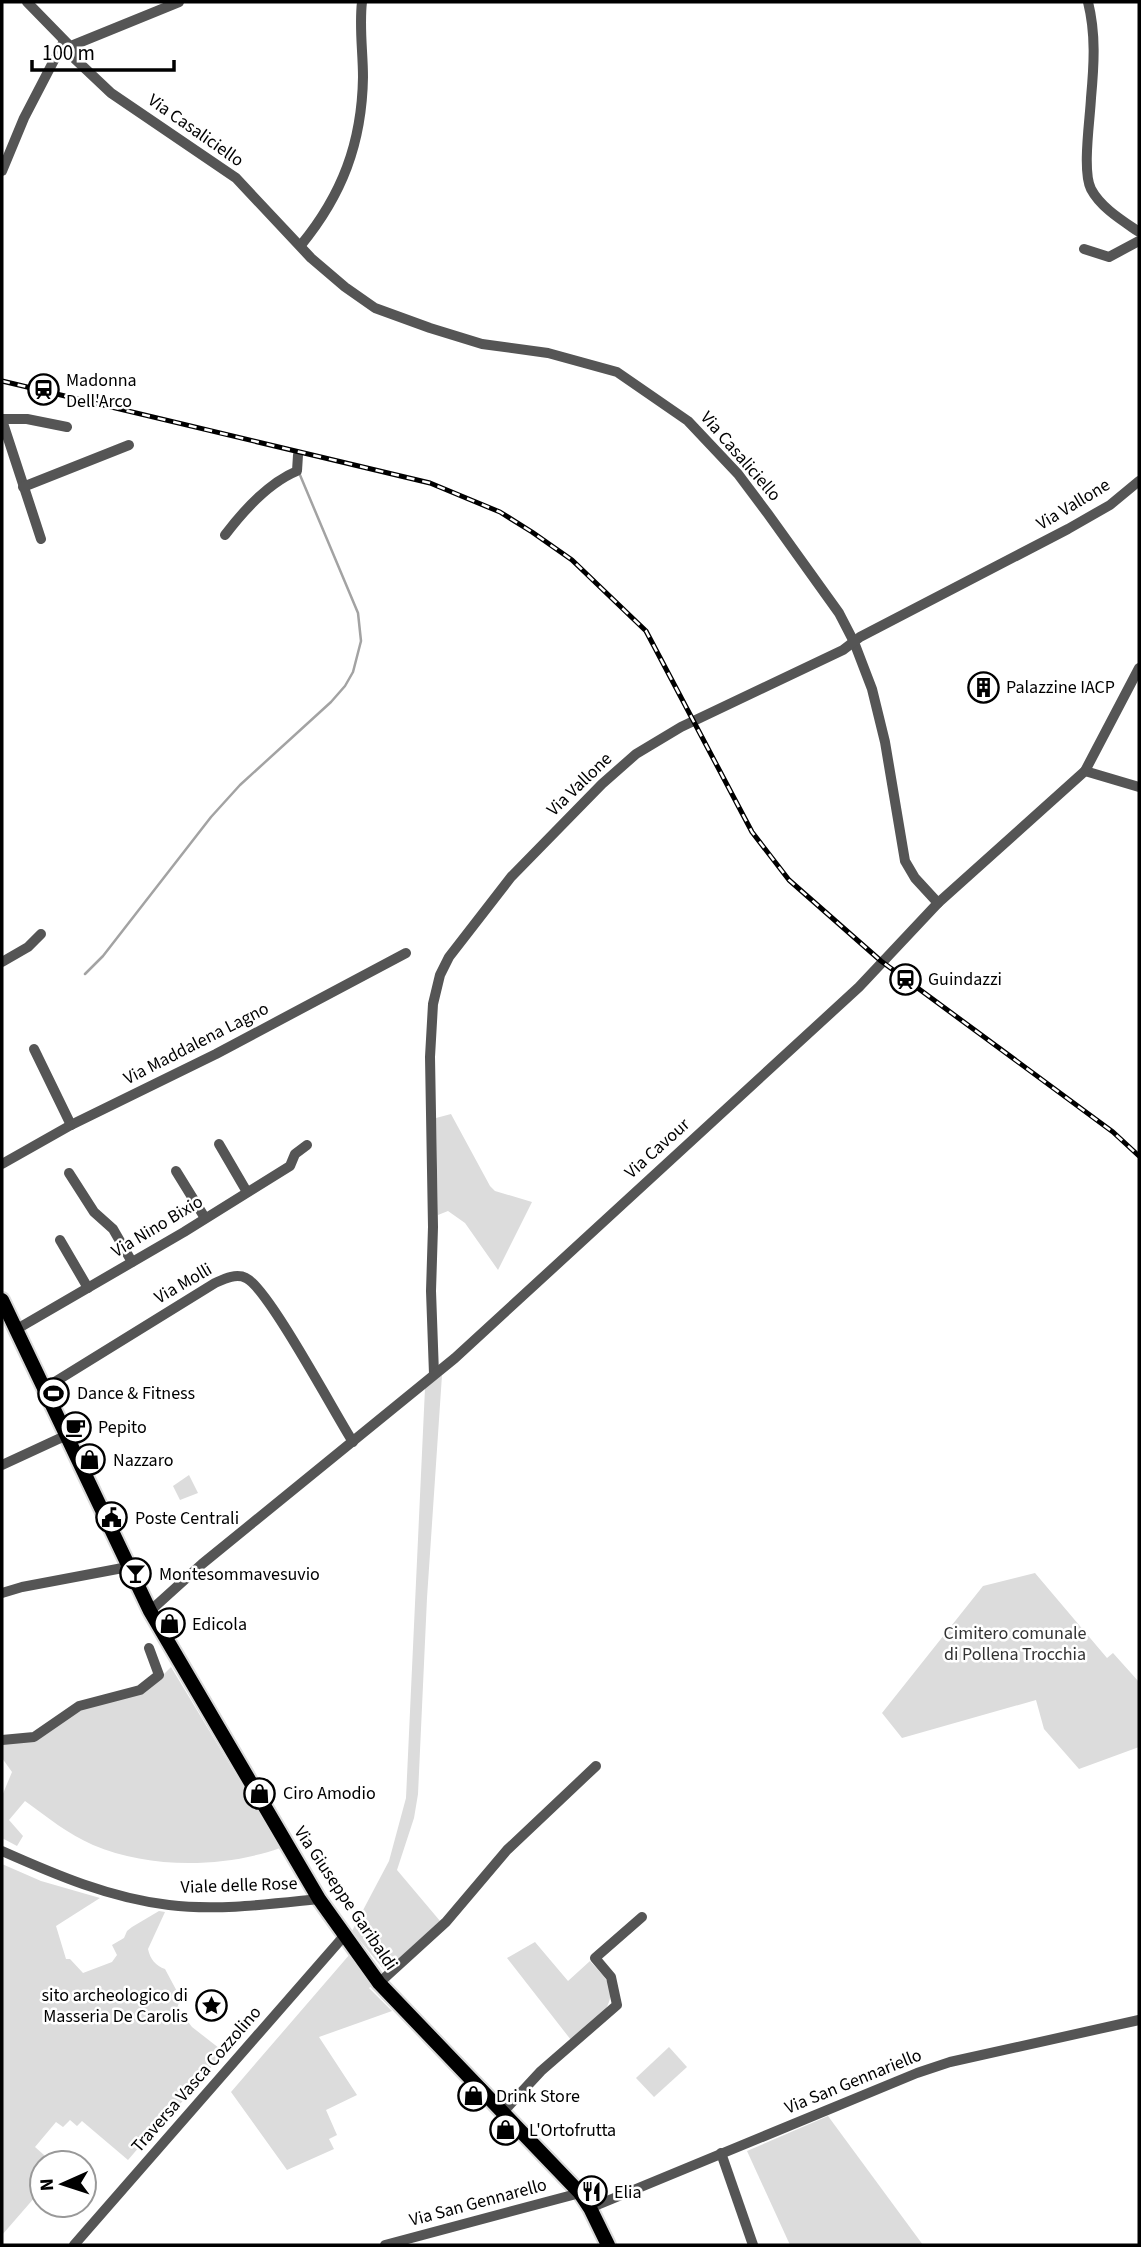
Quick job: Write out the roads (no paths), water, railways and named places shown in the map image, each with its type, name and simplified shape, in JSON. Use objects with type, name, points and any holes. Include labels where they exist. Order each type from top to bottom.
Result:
[{"type":"main road","name":"Via Giuseppe Garibaldi","points":[[2,1300],[150,1611],[319,1899],[379,1983],[580,2193],[608,2245]]},
{"type":"street","points":[[27,2],[67,44]]},
{"type":"street","points":[[2,170],[24,118],[67,44],[179,2]]},
{"type":"street","points":[[301,246],[322,220],[334,199],[343,179],[361,116],[362,2]]},
{"type":"street","points":[[1088,2],[1094,36],[1088,180],[1104,205],[1139,232]]},
{"type":"street","name":"Via Casaliciello","points":[[67,44],[75,59],[92,77],[111,93],[236,178],[301,246],[345,287],[375,307],[482,344],[548,353],[617,372],[688,421],[746,484],[839,613],[854,642],[872,689],[885,742],[905,861],[915,878],[938,903]]},
{"type":"street","points":[[1084,249],[1109,257],[1139,241]]},
{"type":"street","points":[[41,540],[2,419],[27,419],[67,427]]},
{"type":"street","points":[[23,487],[129,445]]},
{"type":"street","points":[[225,534],[249,506],[275,484],[297,471],[298,455]]},
{"type":"street","name":"Via Vallone","points":[[435,1374],[431,1291],[433,1227],[430,1057],[433,1004],[440,975],[449,957],[511,877],[602,784],[636,754],[681,727],[779,682],[1068,530],[1110,505],[1139,481]]},
{"type":"street","name":"Via Cavour","points":[[150,1611],[202,1564],[435,1374],[815,1029],[859,987],[938,903],[1085,771],[1139,668]]},
{"type":"street","points":[[1085,771],[1139,788]]},
{"type":"street","points":[[2,962],[28,947],[41,934]]},
{"type":"street","name":"Via Maddalena Lagno","points":[[2,1164],[71,1125],[216,1054],[406,953]]},
{"type":"street","points":[[34,1049],[71,1125]]},
{"type":"street","points":[[219,1144],[247,1192]]},
{"type":"street","name":"Via Nino Bixio","points":[[17,1329],[290,1166],[295,1154],[307,1145]]},
{"type":"street","points":[[176,1171],[205,1218]]},
{"type":"street","points":[[69,1173],[94,1212],[113,1229],[132,1262]]},
{"type":"street","points":[[60,1240],[88,1288]]},
{"type":"street","name":"Via Molli","points":[[45,1388],[215,1283],[240,1276],[256,1285],[352,1442]]},
{"type":"street","points":[[2,1465],[66,1435]]},
{"type":"street","points":[[2,1593],[128,1567]]},
{"type":"street","points":[[2,1740],[34,1737],[79,1706],[141,1690],[159,1675],[149,1648]]},
{"type":"street","points":[[379,1983],[446,1922],[507,1850],[596,1766]]},
{"type":"street","name":"Viale delle Rose","points":[[2,1851],[85,1886],[146,1902],[195,1907],[265,1905],[319,1899]]},
{"type":"street","points":[[503,2112],[541,2071],[617,2005],[611,1977],[595,1958],[642,1917]]},
{"type":"street","name":"Traversa Vasca Cozzolino","points":[[74,2245],[344,1936]]},
{"type":"street","name":"Via San Gennariello","points":[[590,2208],[928,2069],[1139,2020]]},
{"type":"street","points":[[721,2153],[753,2245]]},
{"type":"street","name":"Via San Gennarello","points":[[385,2245],[580,2193]]},
{"type":"waterway","points":[[85,974],[103,956],[211,817],[240,785],[331,702],[353,672],[361,641],[358,613],[300,475]]},
{"type":"railway","points":[[2,381],[430,483],[500,512],[532,532],[572,560],[646,631],[752,832],[789,880],[881,961],[1113,1132],[1139,1156]]},
{"type":"place","name":"Madonna Dell'Arco","points":[[43,390]]},
{"type":"place","name":"Palazzine IACP","points":[[983,687]]},
{"type":"place","name":"Guindazzi","points":[[905,979]]},
{"type":"place","name":"Dance & Fitness","points":[[54,1393]]},
{"type":"place","name":"Pepito","points":[[75,1427]]},
{"type":"place","name":"Nazzaro","points":[[90,1460]]},
{"type":"place","name":"Poste Centrali","points":[[112,1518]]},
{"type":"place","name":"Montesommavesuvio","points":[[136,1574]]},
{"type":"place","name":"Edicola","points":[[169,1624]]},
{"type":"place","name":"Ciro Amodio","points":[[260,1793]]},
{"type":"place","name":"sito archeologico di Masseria De Carolis","points":[[211,2005]]},
{"type":"place","name":"Drink Store","points":[[473,2096]]},
{"type":"place","name":"L'Ortofrutta","points":[[506,2130]]},
{"type":"place","name":"Elia","points":[[591,2192]]},
{"type":"park label","name":"Cimitero comunale di Pollena Trocchia","points":[[1015,1643]]}]
